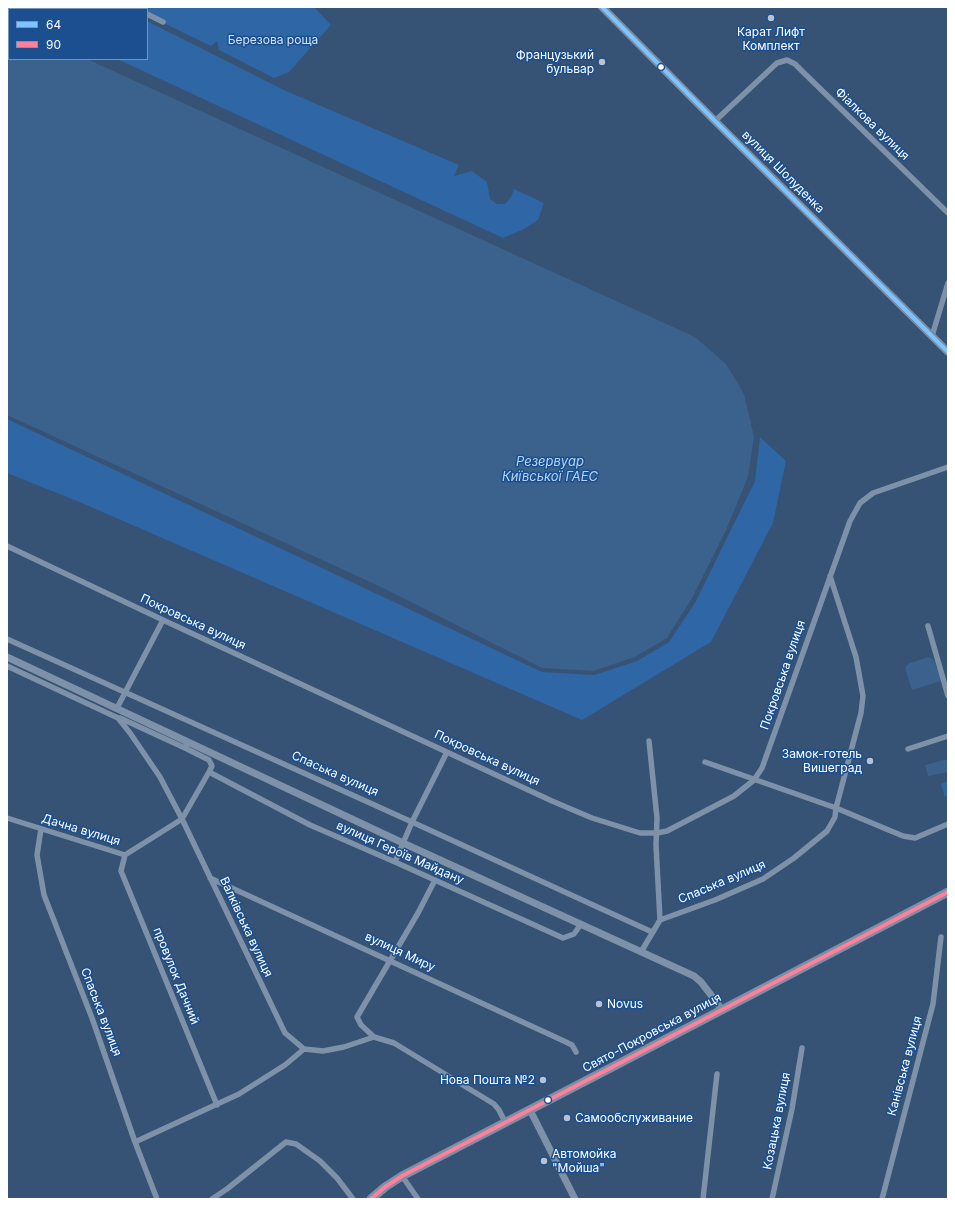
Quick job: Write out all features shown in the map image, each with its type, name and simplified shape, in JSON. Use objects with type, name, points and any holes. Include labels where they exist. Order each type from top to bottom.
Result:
[{"type":"main road","name":"вулиця Шолуденка","points":[[602,7],[948,352]]},
{"type":"main road","name":"Свято-Покровська вулиця","points":[[371,1199],[385,1187],[402,1176],[947,892]]},
{"type":"street","points":[[148,14],[163,22]]},
{"type":"street","name":"Фіалкова вулиця","points":[[715,121],[777,63],[787,60],[795,64],[948,213]]},
{"type":"street","points":[[932,336],[948,283]]},
{"type":"street","name":"Покровська вулиця","points":[[7,546],[552,801],[592,818],[640,832],[657,833],[667,831],[734,796],[754,780],[762,768],[832,568],[850,521],[860,503],[873,493],[948,467]]},
{"type":"street","name":"Спаська вулиця","points":[[660,920],[715,900],[763,879],[794,858],[827,831],[835,817],[836,808],[861,713],[863,696],[856,657],[830,576]]},
{"type":"street","points":[[117,708],[163,620]]},
{"type":"street","points":[[928,626],[948,696]]},
{"type":"street","name":"Спаська вулиця","points":[[7,639],[652,932]]},
{"type":"street","points":[[7,658],[117,708],[187,745],[209,760],[212,766],[209,772]]},
{"type":"street","name":"Валківська вулиця","points":[[7,666],[118,718],[130,733],[160,777],[182,819],[285,1034],[304,1049]]},
{"type":"street","points":[[118,718],[187,745],[403,842],[694,976],[718,1004],[721,1010]]},
{"type":"street","points":[[908,749],[948,736]]},
{"type":"street","points":[[641,952],[660,920],[656,845],[657,818],[649,741]]},
{"type":"street","points":[[395,862],[412,822],[447,752]]},
{"type":"street","points":[[705,762],[836,808],[903,836],[915,838],[948,824]]},
{"type":"street","name":"Дачна вулиця","points":[[7,818],[125,855],[182,819],[209,772]]},
{"type":"street","name":"вулиця Героїв Майдану","points":[[209,772],[310,825],[563,938],[574,934],[581,924]]},
{"type":"street","name":"Спаська вулиця","points":[[41,829],[37,855],[44,895],[92,1018],[135,1142],[158,1199]]},
{"type":"street","name":"провулок Дачний","points":[[125,855],[121,871],[217,1105]]},
{"type":"street","name":"вулиця Миру","points":[[210,878],[391,960],[566,1042],[572,1045],[576,1052]]},
{"type":"street","points":[[435,880],[418,913],[357,1017],[361,1025],[374,1037],[394,1043],[494,1104],[505,1122]]},
{"type":"street","name":"Канівська вулиця","points":[[882,1199],[933,1004],[941,937]]},
{"type":"street","points":[[135,1142],[239,1094],[274,1073],[304,1049],[323,1051],[374,1037]]},
{"type":"street","name":"Козацька вулиця","points":[[772,1199],[792,1110],[802,1048]]},
{"type":"street","points":[[703,1199],[717,1074]]},
{"type":"street","points":[[530,1110],[575,1199]]},
{"type":"street","points":[[212,1199],[227,1189],[286,1142],[296,1144],[320,1161],[337,1178],[352,1199]]},
{"type":"street","points":[[402,1176],[418,1199]]},
{"type":"green space","points":[[7,7],[38,8],[8,8],[7,10]]},
{"type":"green space","points":[[70,7],[121,8],[72,8]]},
{"type":"green space","name":"Березова роща","points":[[132,7],[314,7],[331,25],[289,72],[274,78],[219,50],[217,41],[211,46],[148,15],[148,8]]},
{"type":"green space","points":[[148,22],[286,91],[459,165],[454,176],[472,171],[487,182],[490,199],[497,204],[505,204],[511,197],[514,189],[544,203],[538,220],[522,230],[503,238],[119,60],[148,60]]},
{"type":"green space","points":[[7,419],[542,672],[594,675],[637,661],[669,642],[695,603],[755,481],[760,437],[786,461],[773,523],[711,642],[582,720],[77,501],[7,473]]},
{"type":"green space","points":[[948,781],[948,796],[945,797],[941,784]]},
{"type":"water","name":"Резервуар Київської ГАЕС","points":[[7,23],[8,60],[89,60],[695,337],[726,364],[744,394],[754,437],[748,477],[726,530],[691,600],[667,638],[635,657],[593,671],[542,668],[383,588],[7,415]]},
{"type":"water","points":[[929,657],[934,660],[941,681],[912,690],[906,671],[906,666],[910,663]]},
{"type":"water","points":[[948,759],[948,772],[928,776],[925,765]]},
{"type":"transit line","name":"64","points":[[602,7],[948,352]]},
{"type":"transit line","name":"90","points":[[371,1199],[385,1187],[402,1176],[948,892]]},
{"type":"place","name":"Карат Лифт Комплект","points":[[771,18]]},
{"type":"place","name":"Французький бульвар","points":[[602,62]]},
{"type":"place","name":"Замок-готель Вишеград","points":[[870,761]]},
{"type":"place","name":"Novus","points":[[599,1004]]},
{"type":"place","name":"Нова Пошта №2","points":[[543,1080]]},
{"type":"place","name":"Самообслуживание","points":[[567,1118]]},
{"type":"place","name":"Автомойка \"Мойша\"","points":[[544,1161]]}]
